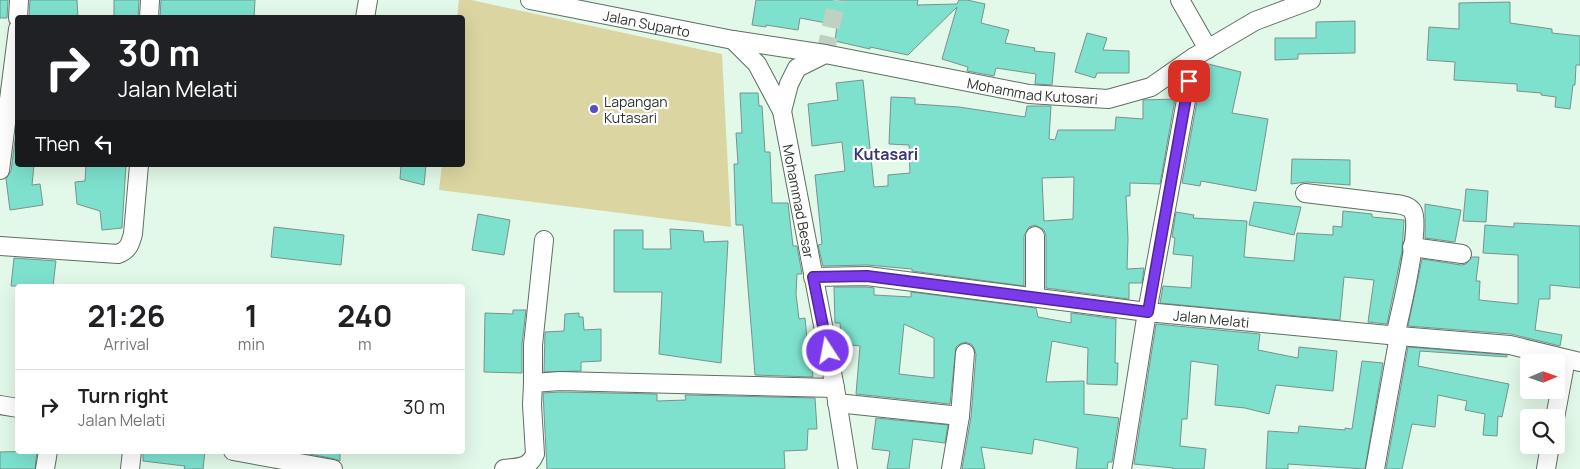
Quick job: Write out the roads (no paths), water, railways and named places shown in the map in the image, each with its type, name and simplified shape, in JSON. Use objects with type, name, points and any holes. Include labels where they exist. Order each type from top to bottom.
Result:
[{"type":"street","points":[[18,15],[19,0]]},
{"type":"street","points":[[149,15],[150,0]]},
{"type":"street","points":[[366,15],[368,0]]},
{"type":"street","name":"Jalan Suparto","points":[[530,0],[733,40]]},
{"type":"street","points":[[1122,469],[1148,312],[1201,53],[1180,0]]},
{"type":"street","points":[[1255,20],[1266,0]]},
{"type":"street","name":"Mohammad Kutosari","points":[[733,40],[825,54],[1029,94],[1108,99],[1151,87],[1201,53],[1255,20],[1311,0]]},
{"type":"street","points":[[733,40],[757,64],[782,110]]},
{"type":"street","points":[[0,170],[15,53]]},
{"type":"street","points":[[782,110],[789,84],[797,68],[825,54]]},
{"type":"street","name":"Mohammad Besar","points":[[782,110],[836,395],[848,469]]},
{"type":"street","points":[[0,246],[118,254],[126,251],[133,234],[139,167]]},
{"type":"street","points":[[1305,193],[1396,204],[1409,207],[1414,215],[1407,284],[1375,469]]},
{"type":"street","points":[[1035,236],[1035,297]]},
{"type":"street","points":[[504,469],[528,465],[536,454],[532,405],[533,345],[544,240]]},
{"type":"street","points":[[1412,248],[1462,254]]},
{"type":"street","name":"Jalan Melati","points":[[813,277],[867,276],[1148,312],[1510,345],[1573,360]]},
{"type":"street","points":[[951,469],[960,416],[965,353]]},
{"type":"street","points":[[1558,409],[1573,360]]},
{"type":"street","points":[[533,383],[560,381],[836,395],[960,416]]},
{"type":"street","points":[[0,405],[15,408]]},
{"type":"street","points":[[45,469],[48,454]]},
{"type":"street","points":[[130,469],[132,454]]},
{"type":"street","points":[[264,454],[305,458],[333,469]]},
{"type":"street","points":[[1546,469],[1548,454]]},
{"type":"tunnel","points":[[825,54],[837,0]]},
{"type":"place","name":"Lapangan Kutasari","points":[[594,109]]},
{"type":"district","name":"Kutasari","points":[[886,154]]}]
